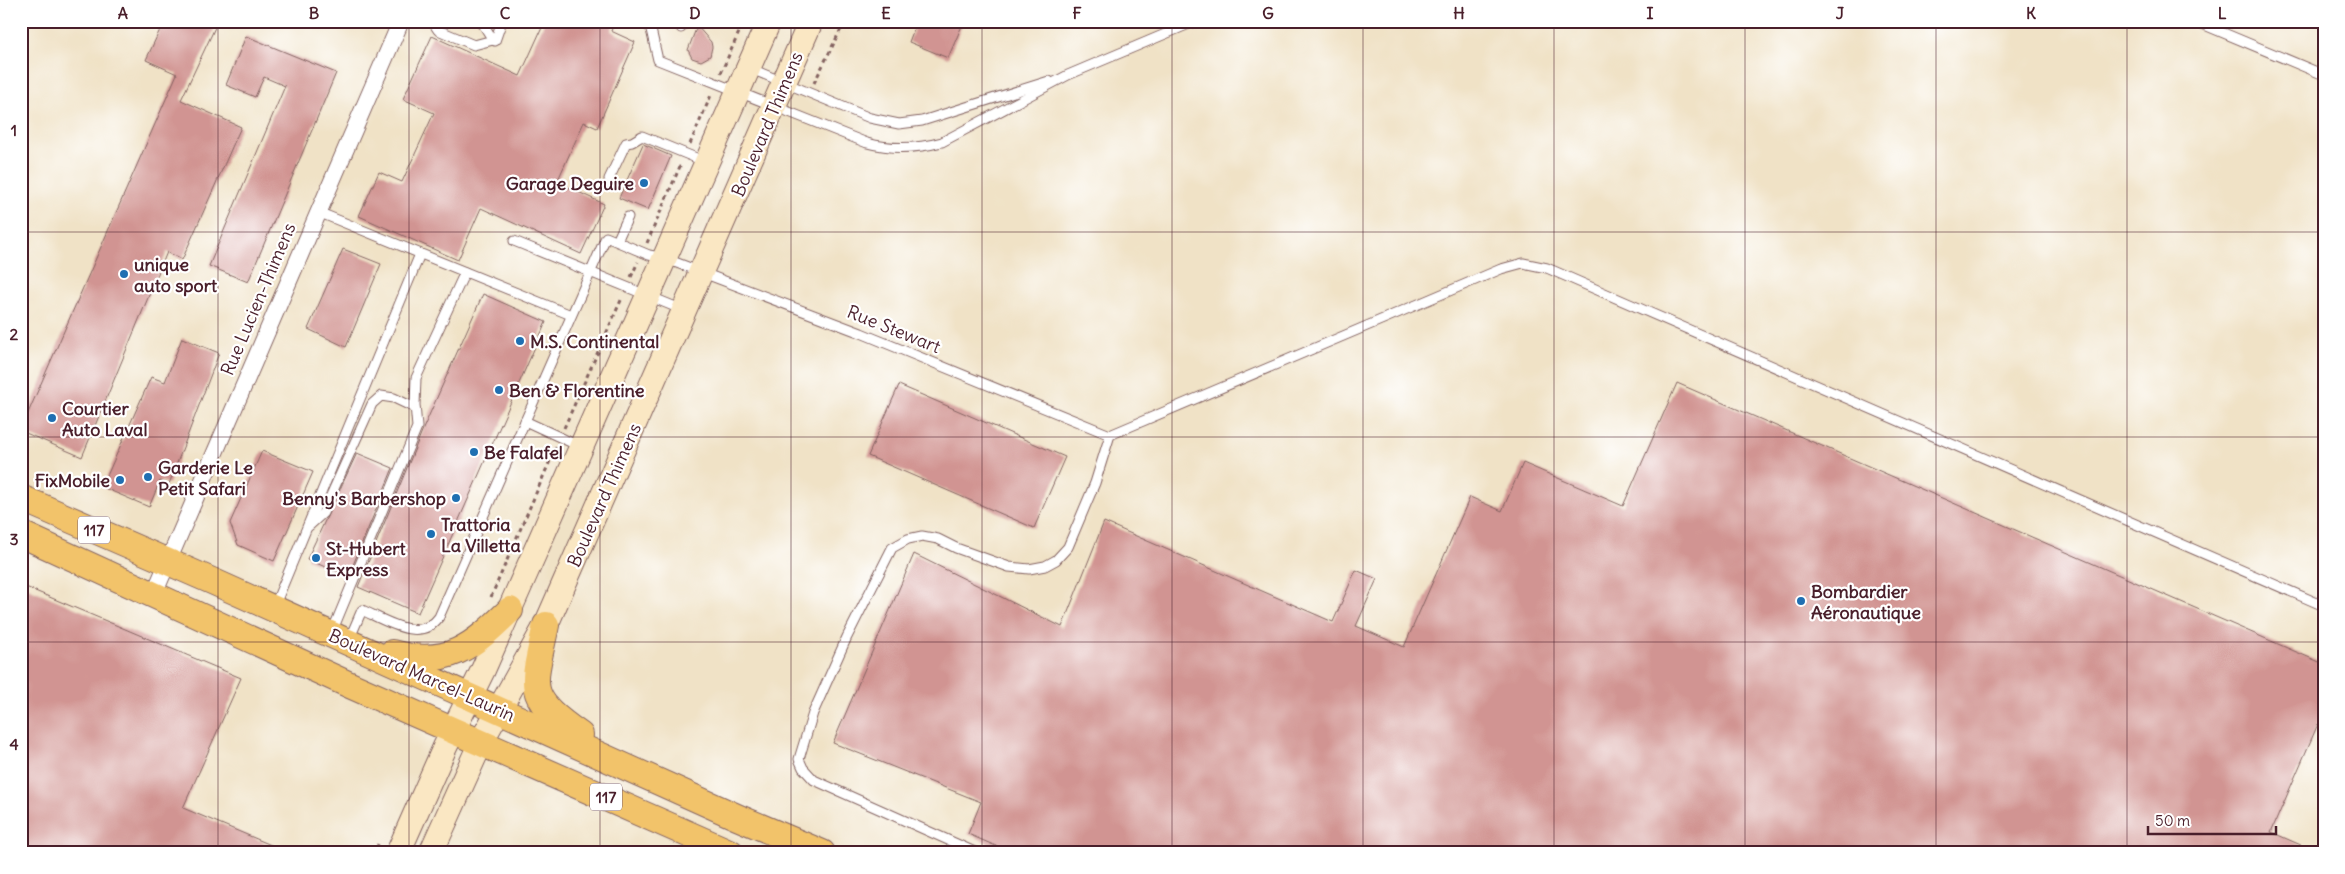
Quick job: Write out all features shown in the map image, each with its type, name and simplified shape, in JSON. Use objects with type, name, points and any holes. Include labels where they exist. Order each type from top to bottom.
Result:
[{"type":"main road","name":"Boulevard Marcel-Laurin","points":[[21,498],[273,608],[470,698],[822,853]]},
{"type":"main road","name":"117","points":[[21,534],[335,678],[731,853]]},
{"type":"main road","points":[[339,638],[406,657],[437,657],[470,646],[499,607]]},
{"type":"main road","points":[[546,625],[534,684],[540,699],[553,716],[621,764]]},
{"type":"street","name":"Rue Lucien-Thimens","points":[[154,594],[401,21]]},
{"type":"street","points":[[398,853],[445,747],[470,698],[499,607],[581,447],[648,296],[655,252],[706,162],[769,21]]},
{"type":"street","name":"Boulevard Thimens","points":[[431,853],[481,742],[546,625],[686,312],[812,21]]},
{"type":"lane","points":[[432,21],[438,30],[474,45],[496,40],[502,21]]},
{"type":"lane","points":[[477,21],[483,24],[493,40]]},
{"type":"lane","points":[[649,21],[658,60],[867,143],[885,148],[911,148],[942,142],[1068,75]]},
{"type":"lane","points":[[749,68],[870,118],[899,124],[922,121],[1068,75],[1196,21]]},
{"type":"lane","points":[[2195,21],[2324,75]]},
{"type":"lane","points":[[608,179],[626,143],[642,136],[706,162]]},
{"type":"lane","points":[[318,212],[572,314]]},
{"type":"lane","points":[[339,638],[362,610],[410,630],[425,629],[435,622],[449,595],[606,237],[617,242],[628,217]]},
{"type":"lane","points":[[514,241],[686,312]]},
{"type":"lane","name":"Rue Stewart","points":[[617,242],[648,255],[655,252],[702,273],[861,332],[1110,434]]},
{"type":"lane","points":[[273,608],[420,254]]},
{"type":"lane","points":[[977,853],[814,780],[803,768],[799,759],[808,731],[846,637],[892,548],[908,539],[922,536],[938,539],[956,548],[1009,567],[1028,569],[1045,566],[1056,560],[1068,547],[1095,483],[1110,434],[1501,269],[1522,263],[1547,268],[2324,606]]},
{"type":"lane","points":[[339,638],[417,427],[415,408],[416,378],[465,272]]},
{"type":"lane","points":[[306,528],[323,513],[372,404],[381,396],[394,398],[415,408]]},
{"type":"lane","points":[[525,421],[581,447]]},
{"type":"path","points":[[724,67],[744,21]]},
{"type":"path","name":"Boulevard Thimens","points":[[822,71],[845,21]]},
{"type":"path","points":[[690,144],[712,94]]},
{"type":"path","points":[[655,252],[681,163]]},
{"type":"path","points":[[631,278],[639,260]]},
{"type":"path","points":[[566,424],[621,299]]},
{"type":"path","points":[[499,607],[554,451]]},
{"type":"building","name":"unique auto sport","points":[[164,21],[218,21],[181,100],[241,127],[182,260],[167,252],[82,457],[21,431],[21,429],[177,74],[146,60]]},
{"type":"building","points":[[545,21],[615,21],[611,31],[635,42],[597,128],[584,122],[557,182],[604,204],[581,254],[481,208],[458,260],[359,216],[379,172],[402,182],[434,113],[403,99],[432,36],[520,76]]},
{"type":"building","points":[[917,21],[964,21],[948,58],[909,42]]},
{"type":"building","points":[[697,26],[711,42],[712,47],[710,56],[701,61],[692,58],[688,50]]},
{"type":"building","points":[[246,36],[336,73],[248,282],[209,266],[285,86],[264,77],[255,97],[226,85]]},
{"type":"building","points":[[643,144],[671,156],[648,210],[619,198]]},
{"type":"building","points":[[343,249],[381,264],[346,347],[308,329]]},
{"type":"building","points":[[483,294],[546,322],[418,613],[358,587],[423,429]]},
{"type":"building","points":[[182,338],[219,353],[169,484],[160,481],[149,507],[102,487],[151,377],[165,382]]},
{"type":"building","name":"Bombardier Aéronautique","points":[[1677,383],[2324,664],[2324,726],[2318,724],[2271,832],[2319,853],[1012,853],[968,834],[981,802],[833,743],[914,554],[1062,627],[1104,522],[1333,622],[1356,570],[1377,579],[1356,626],[1404,647],[1470,497],[1502,511],[1523,463],[1623,506]]},
{"type":"building","points":[[899,385],[1065,457],[1034,528],[868,456]]},
{"type":"building","points":[[262,451],[313,472],[274,561],[238,545],[230,523]]},
{"type":"building","points":[[357,453],[393,468],[348,577],[307,559]]},
{"type":"building","points":[[21,585],[241,678],[183,808],[290,853],[21,853]]},
{"type":"place","name":"Garage Deguire","points":[[644,183]]},
{"type":"place","name":"unique auto sport","points":[[124,274]]},
{"type":"place","name":"M.S. Continental","points":[[520,341]]},
{"type":"place","name":"Ben & Florentine","points":[[499,390]]},
{"type":"place","name":"Courtier Auto Laval","points":[[52,418]]},
{"type":"place","name":"Be Falafel","points":[[474,452]]},
{"type":"place","name":"Garderie Le Petit Safari","points":[[148,477]]},
{"type":"place","name":"FixMobile","points":[[120,480]]},
{"type":"place","name":"Benny's Barbershop","points":[[456,498]]},
{"type":"place","name":"Trattoria La Villetta","points":[[431,534]]},
{"type":"place","name":"St-Hubert Express","points":[[316,558]]},
{"type":"place","name":"Bombardier Aéronautique","points":[[1801,601]]}]
